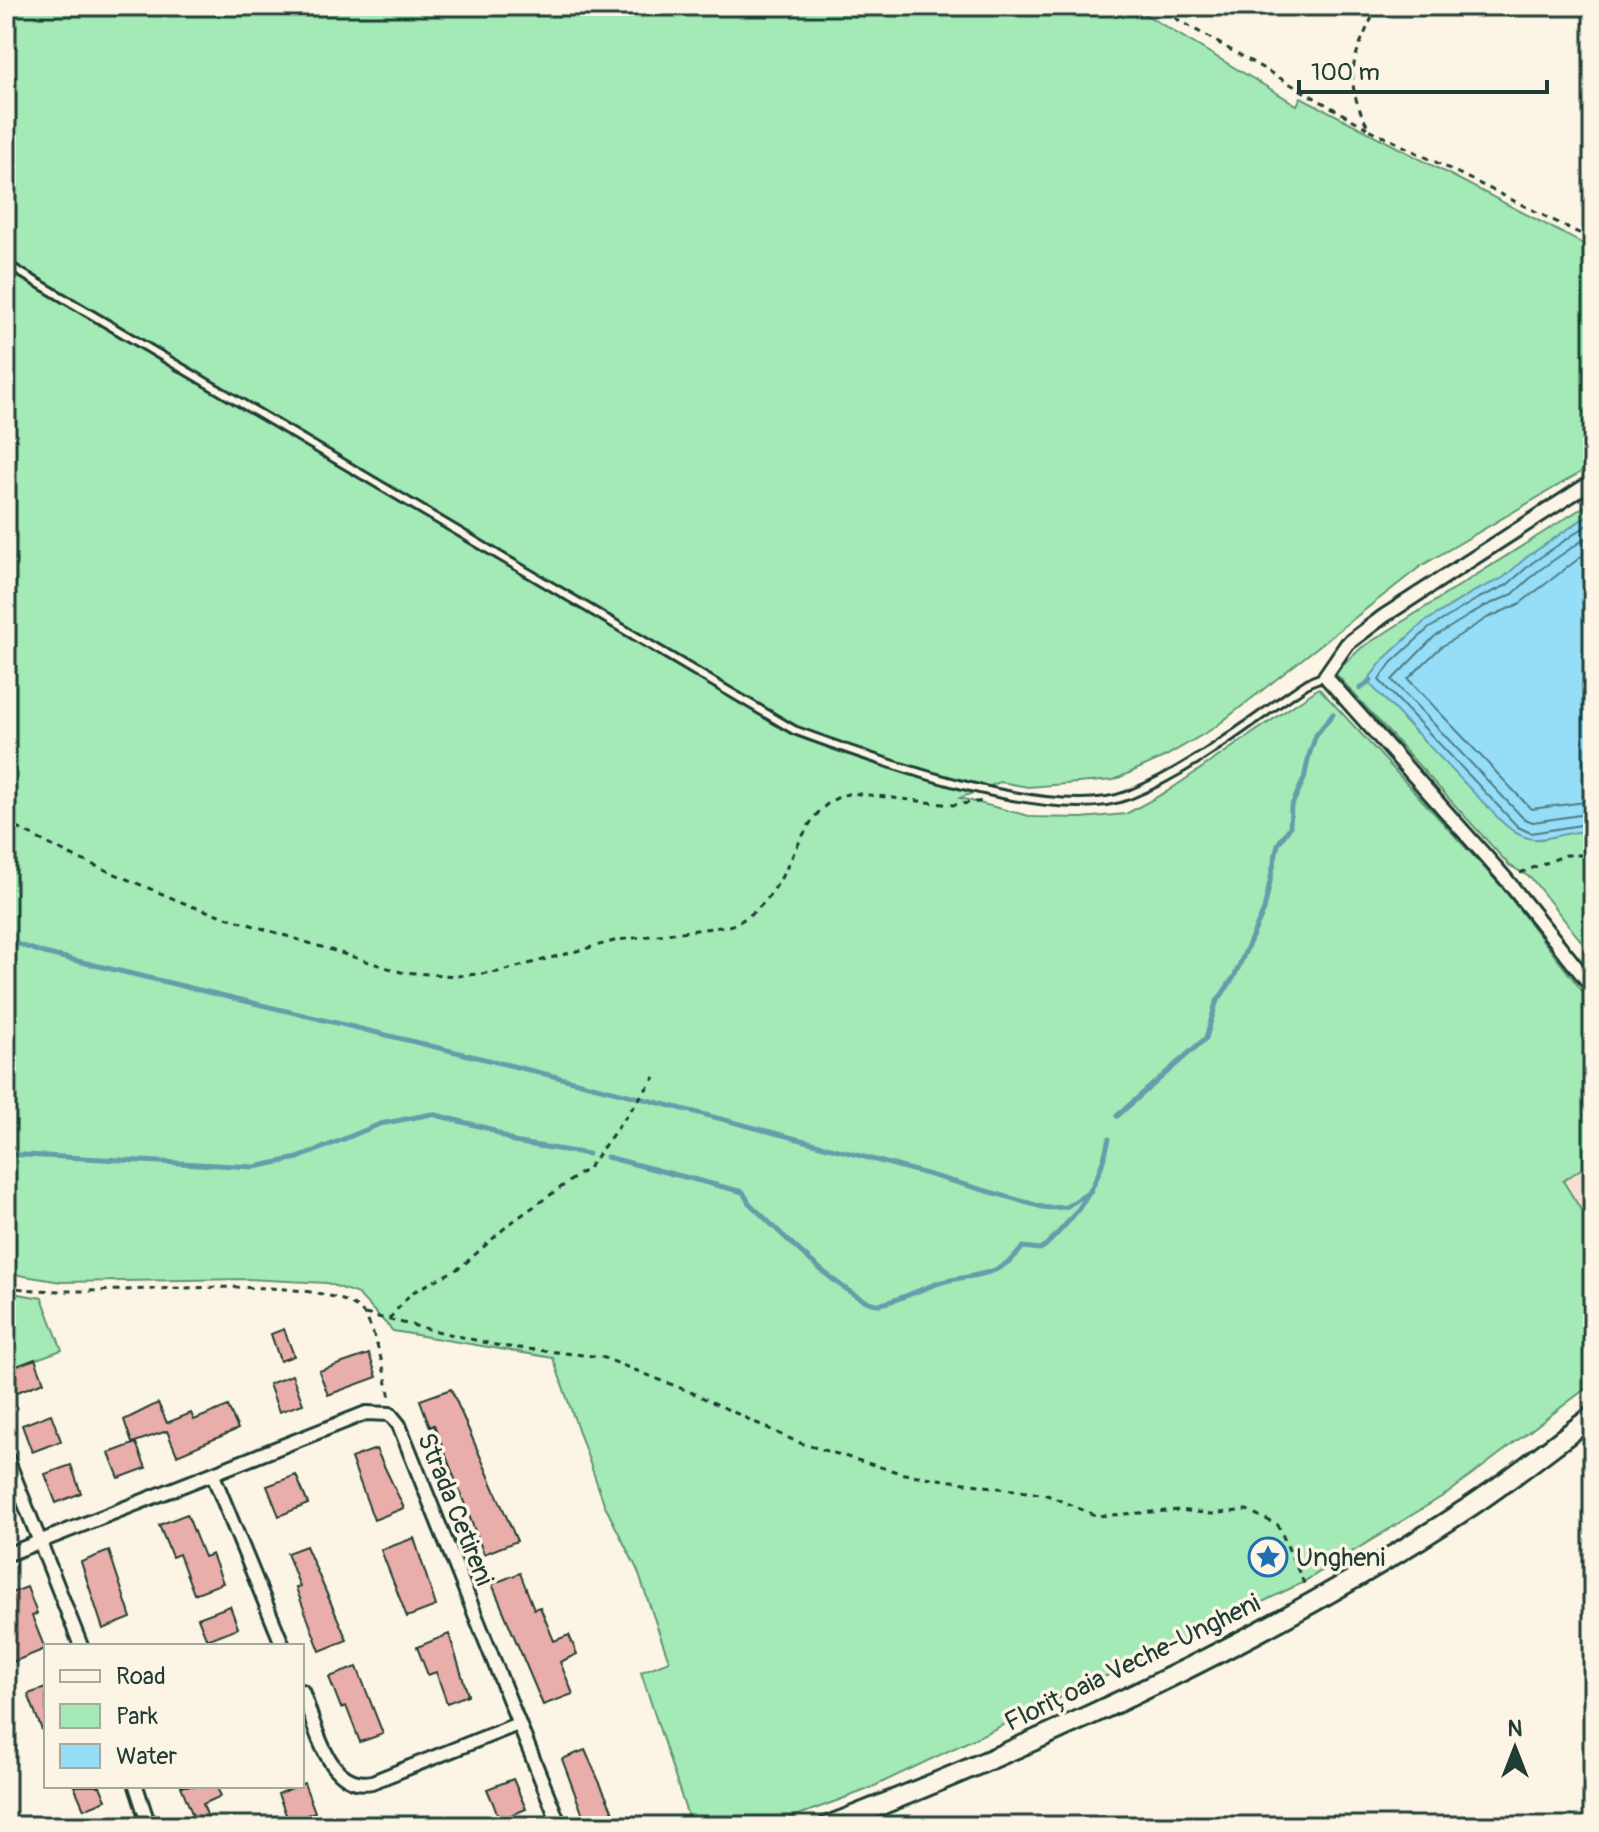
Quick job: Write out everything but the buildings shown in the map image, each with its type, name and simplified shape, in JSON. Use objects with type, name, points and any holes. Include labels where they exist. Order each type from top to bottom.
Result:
[{"type":"main road","name":"Florițoaia Veche-Ungheni","points":[[828,1826],[928,1787],[1076,1721],[1312,1602],[1471,1505],[1593,1416]]},
{"type":"street","points":[[1593,481],[1384,616],[1347,644],[1325,676],[1505,878],[1593,988]]},
{"type":"street","name":"Strada Cetireni","points":[[6,1555],[366,1413],[390,1414],[399,1425],[560,1826]]},
{"type":"street","points":[[6,1456],[80,1644]]},
{"type":"street","points":[[213,1475],[282,1644]]},
{"type":"street","points":[[304,1696],[334,1767],[343,1778],[354,1783],[372,1782],[518,1724]]},
{"type":"street","points":[[137,1788],[149,1826]]},
{"type":"lane","points":[[6,264],[794,730],[872,759],[1011,797],[1096,803],[1127,796],[1181,769],[1309,682],[1325,676]]},
{"type":"path","points":[[1154,6],[1369,129],[1593,240]]},
{"type":"path","points":[[1369,129],[1351,87],[1354,58],[1377,6]]},
{"type":"path","points":[[6,822],[70,855],[191,906],[401,972],[457,976],[498,972],[580,948],[729,926],[749,919],[784,877],[822,805],[838,796],[852,793],[952,805],[1011,797]]},
{"type":"path","points":[[1505,878],[1566,855],[1593,855]]},
{"type":"path","points":[[389,1319],[411,1293],[461,1267],[508,1225],[588,1168],[655,1077]]},
{"type":"path","points":[[6,1286],[84,1292],[295,1288],[337,1295],[365,1314],[500,1346],[602,1357],[693,1393],[797,1442],[904,1474],[1036,1493],[1097,1516],[1180,1510],[1211,1514],[1247,1510],[1278,1525],[1312,1602]]},
{"type":"path","points":[[365,1314],[390,1397],[390,1414]]},
{"type":"shaded area","points":[[1593,1161],[1593,1229],[1563,1181]]},
{"type":"green space","points":[[6,6],[1131,6],[1297,105],[1301,97],[1593,249],[1593,465],[1421,566],[1214,728],[1166,756],[1114,780],[1028,787],[1000,782],[960,798],[1033,817],[1081,818],[1126,814],[1168,791],[1319,688],[1501,886],[1593,1005],[1593,1161],[1563,1181],[1593,1229],[1593,1383],[1451,1491],[1300,1584],[866,1790],[769,1826],[691,1826],[641,1672],[669,1661],[637,1569],[605,1506],[553,1358],[393,1331],[358,1294],[327,1283],[247,1279],[61,1282],[6,1273]]},
{"type":"green space","points":[[1593,501],[1593,512],[1527,557],[1503,579],[1473,592],[1423,623],[1403,720],[1448,762],[1580,831],[1593,831],[1593,956],[1531,878],[1509,865],[1335,673],[1361,648]]},
{"type":"green space","points":[[6,1292],[42,1298],[62,1350],[6,1370]]},
{"type":"water","points":[[1593,512],[1593,831],[1534,839],[1513,831],[1500,820],[1367,681],[1385,658],[1423,623],[1473,592],[1503,578],[1527,557]]},
{"type":"waterway","points":[[1360,689],[1371,680]]},
{"type":"waterway","points":[[1117,1116],[1206,1038],[1216,1003],[1234,977],[1264,910],[1278,844],[1290,827],[1291,807],[1304,779],[1316,735],[1333,714]]},
{"type":"waterway","points":[[6,940],[44,953],[672,1106],[1046,1208],[1066,1207],[1091,1191]]},
{"type":"waterway","points":[[6,1154],[255,1167],[298,1158],[380,1124],[432,1114],[490,1129],[514,1142],[588,1154]]},
{"type":"waterway","points":[[607,1157],[743,1192],[749,1203],[832,1278],[866,1301],[879,1304],[942,1282],[995,1270],[1005,1265],[1023,1247],[1040,1249],[1045,1246],[1068,1222],[1094,1185],[1109,1139]]},
{"type":"place","name":"Ungheni","points":[[1268,1557]]}]
